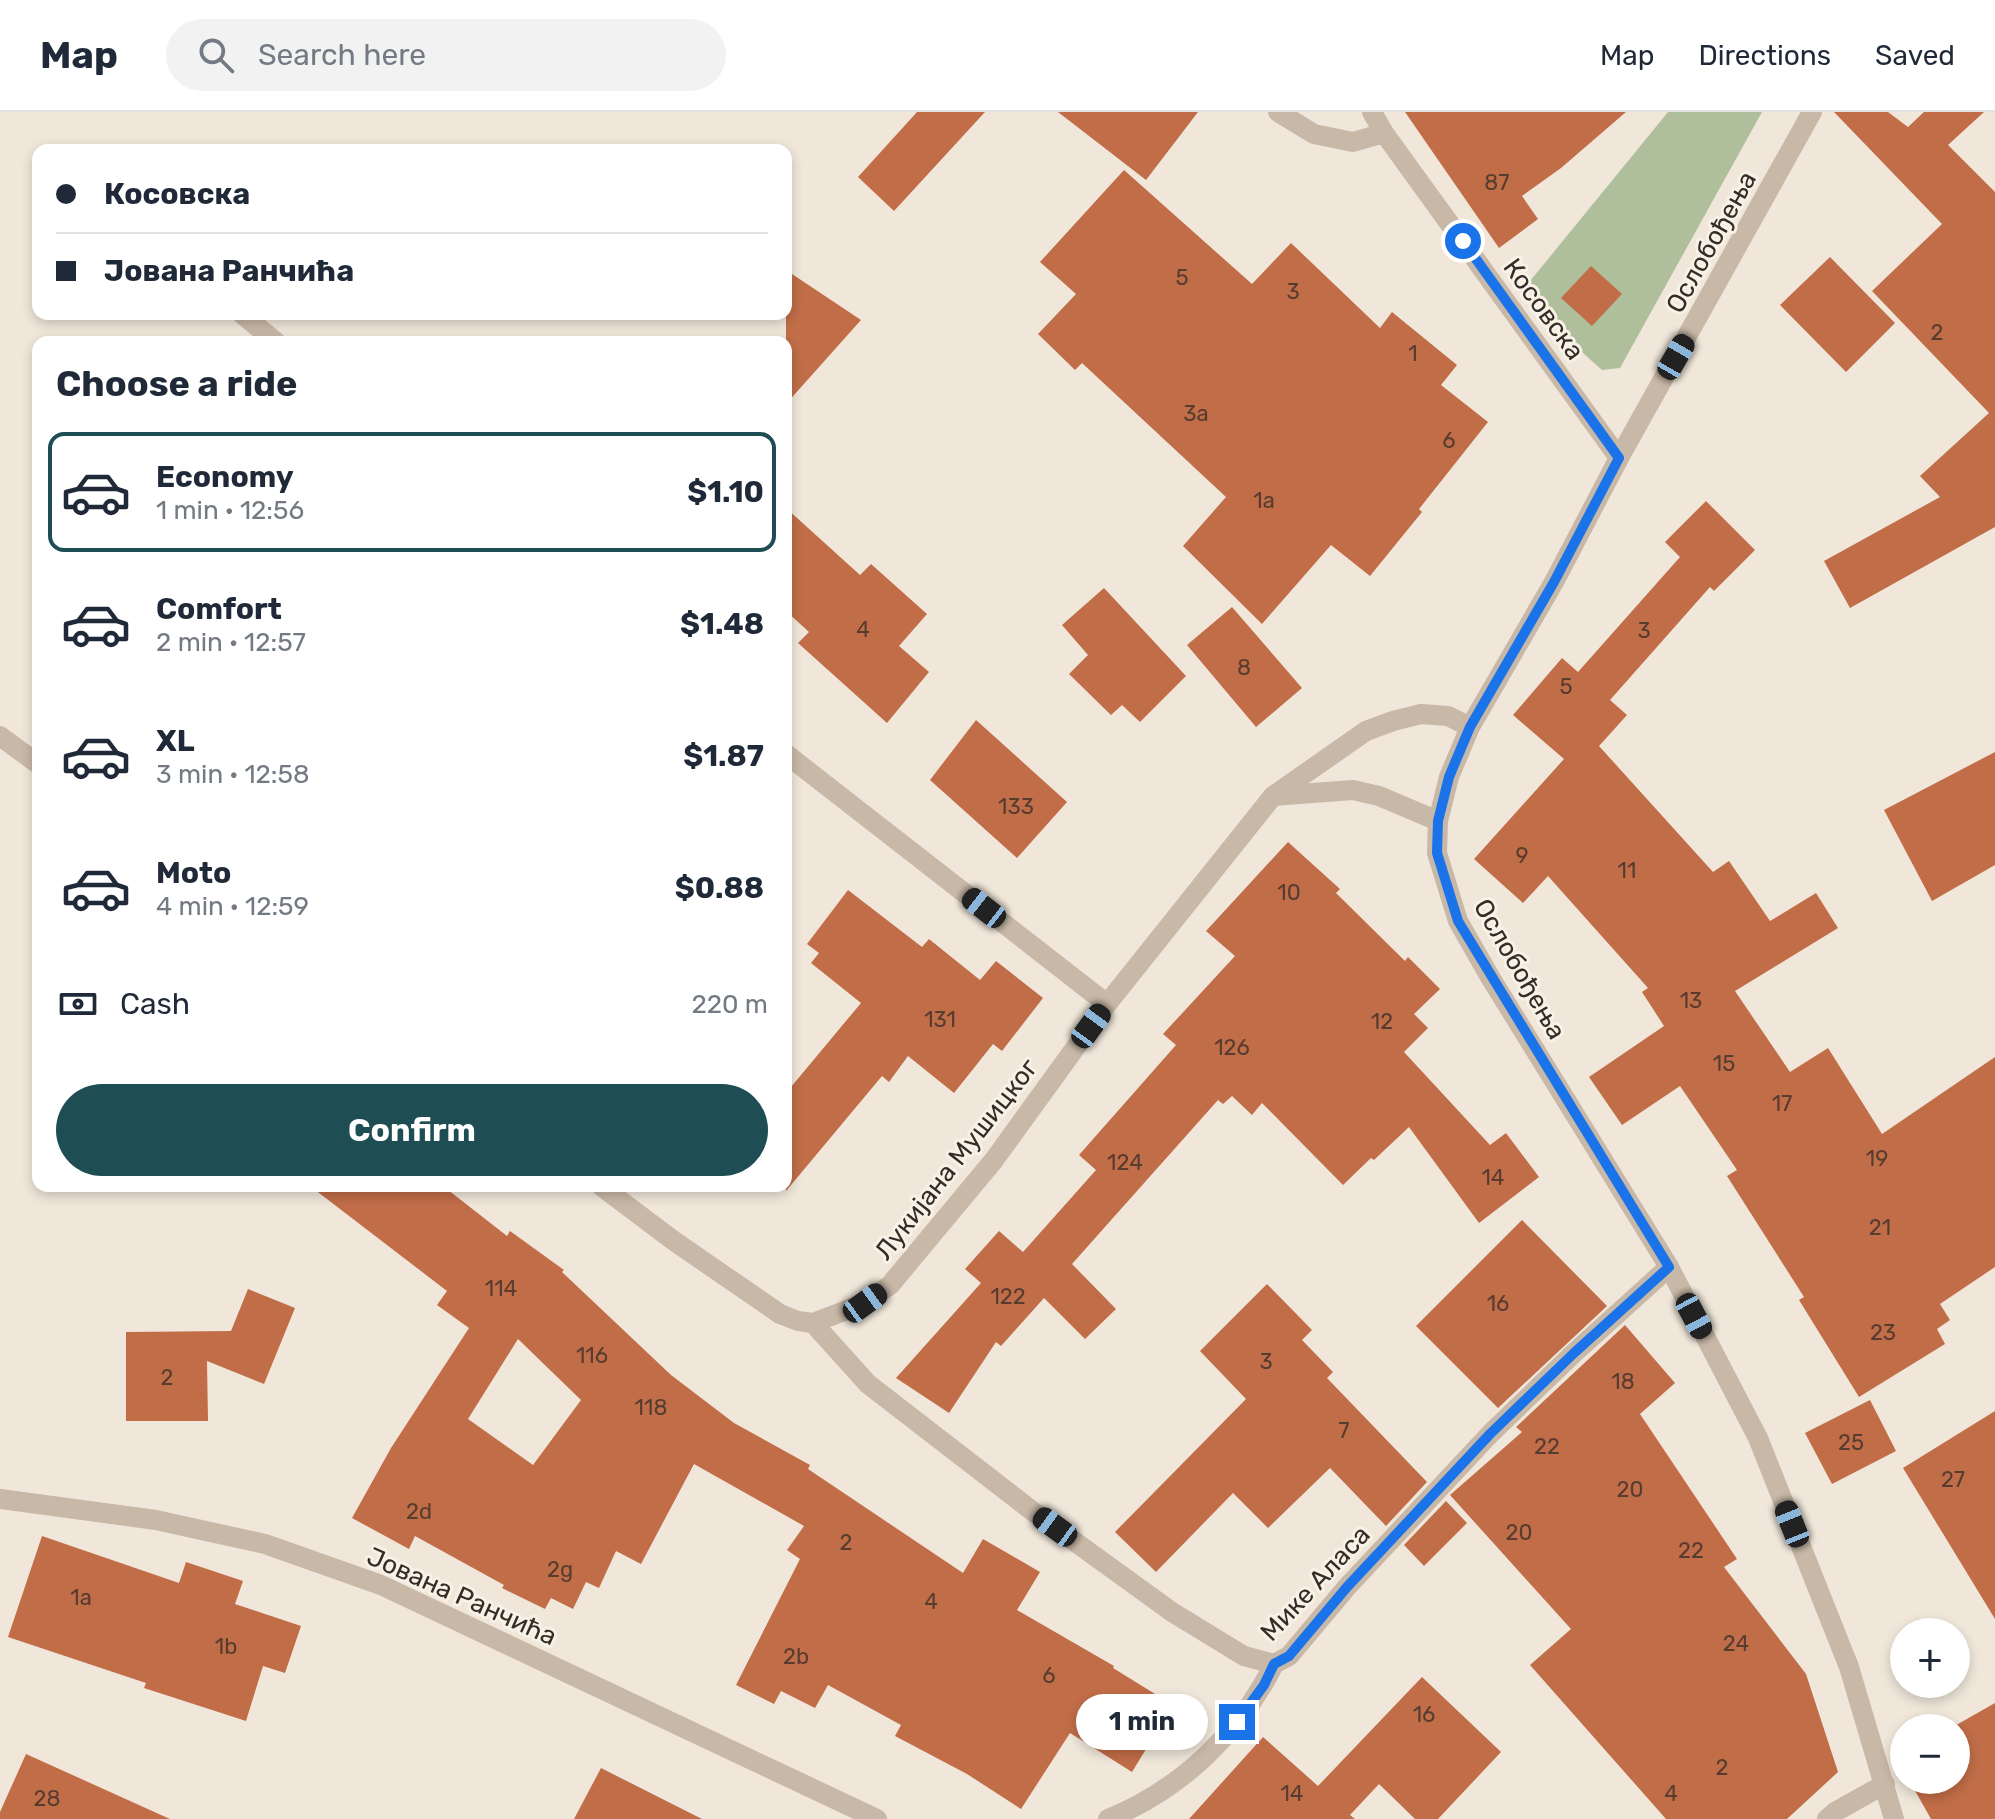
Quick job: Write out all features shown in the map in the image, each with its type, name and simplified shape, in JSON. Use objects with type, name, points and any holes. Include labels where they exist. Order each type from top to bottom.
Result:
[{"type":"street","points":[[1278,112],[1314,134],[1353,142],[1384,133]]},
{"type":"street","name":"Косовска","points":[[1372,112],[1384,133],[1619,458]]},
{"type":"street","name":"Ослобођења","points":[[1812,112],[1619,458],[1554,582],[1470,727],[1449,777],[1438,821],[1437,853],[1458,921],[1669,1267],[1758,1438],[1849,1667],[1894,1819]]},
{"type":"street","points":[[249,320],[269,336]]},
{"type":"street","name":"Лукијана Мушицког","points":[[813,1323],[865,1303],[890,1285],[994,1160],[1107,1004],[1273,796],[1366,731],[1393,721],[1421,714],[1448,716],[1470,727]]},
{"type":"street","points":[[0,736],[32,760]]},
{"type":"street","points":[[792,759],[1107,1004]]},
{"type":"street","points":[[1273,796],[1353,790],[1379,796],[1438,821]]},
{"type":"street","points":[[609,1192],[780,1314],[813,1323]]},
{"type":"street","name":"Мике Аласа","points":[[813,1323],[868,1384],[1031,1510],[1172,1612],[1244,1656],[1274,1664],[1289,1656],[1347,1587],[1490,1434],[1669,1267]]},
{"type":"street","name":"Јована Ранчића","points":[[0,1499],[156,1520],[265,1544],[381,1585],[877,1819]]},
{"type":"street","points":[[1108,1819],[1179,1779],[1225,1738],[1264,1685],[1274,1664]]},
{"type":"street","points":[[1827,1819],[1885,1784]]},
{"type":"green space","points":[[1668,112],[1762,112],[1620,368],[1602,370],[1584,354],[1526,286]]},
{"type":"building","points":[[917,112],[985,112],[894,211],[858,177]]},
{"type":"building","points":[[1058,112],[1198,112],[1146,180]]},
{"type":"building","points":[[1405,112],[1626,112],[1561,168],[1522,196],[1538,219],[1499,248]]},
{"type":"building","points":[[1834,112],[1888,112],[1908,127],[1924,112],[1984,112],[1948,145],[1995,192],[1995,527],[1850,608],[1824,561],[1940,497],[1920,476],[1989,413],[1872,291],[1942,224]]},
{"type":"building","points":[[1124,170],[1252,284],[1291,243],[1380,328],[1392,312],[1457,365],[1441,385],[1488,422],[1370,576],[1331,545],[1262,624],[1183,546],[1226,497],[1082,363],[1075,370],[1038,334],[1076,294],[1040,262]]},
{"type":"building","points":[[1830,257],[1895,323],[1846,372],[1780,305]]},
{"type":"building","points":[[1591,266],[1622,294],[1592,326],[1561,298]]},
{"type":"building","points":[[792,274],[861,320],[792,397],[792,336],[786,336],[786,320],[792,320]]},
{"type":"building","points":[[1706,501],[1755,550],[1714,591],[1710,587],[1610,700],[1627,715],[1599,746],[1713,872],[1729,861],[1770,921],[1816,893],[1838,928],[1735,991],[1790,1072],[1828,1048],[1882,1134],[1995,1057],[1995,1267],[1940,1304],[1950,1320],[1937,1329],[1945,1344],[1859,1397],[1799,1300],[1804,1297],[1727,1176],[1737,1170],[1680,1086],[1622,1125],[1589,1077],[1664,1026],[1642,992],[1648,988],[1548,876],[1523,903],[1474,859],[1564,759],[1513,715],[1562,658],[1578,672],[1680,557],[1665,542]]},
{"type":"building","points":[[792,513],[860,575],[871,564],[927,614],[899,646],[929,672],[887,723],[798,643],[809,632],[792,616]]},
{"type":"building","points":[[1104,588],[1186,676],[1140,722],[1122,705],[1111,715],[1069,674],[1088,655],[1062,625]]},
{"type":"building","points":[[1232,607],[1302,688],[1256,727],[1187,645]]},
{"type":"building","points":[[976,720],[1067,802],[1017,858],[930,780]]},
{"type":"building","points":[[1995,752],[1995,865],[1932,901],[1884,810]]},
{"type":"building","points":[[1288,842],[1340,889],[1336,893],[1405,961],[1408,957],[1440,989],[1414,1014],[1428,1028],[1404,1052],[1490,1145],[1506,1133],[1539,1177],[1479,1223],[1409,1127],[1343,1185],[1262,1103],[1252,1115],[1232,1096],[1223,1104],[1218,1100],[1072,1264],[1116,1309],[1085,1339],[1044,1298],[1001,1346],[996,1342],[949,1413],[896,1378],[981,1283],[965,1269],[999,1231],[1023,1252],[1096,1170],[1079,1155],[1176,1045],[1163,1034],[1235,956],[1206,931]]},
{"type":"building","points":[[848,890],[922,947],[929,939],[980,980],[996,961],[1043,998],[1002,1051],[993,1044],[954,1093],[908,1056],[889,1082],[882,1076],[792,1184],[792,1086],[861,1003],[811,963],[819,953],[807,944]]},
{"type":"building","points":[[318,1192],[451,1192],[507,1236],[510,1231],[564,1270],[562,1272],[671,1375],[734,1423],[810,1465],[808,1469],[963,1573],[983,1539],[1040,1572],[1017,1610],[1114,1666],[1173,1705],[1132,1772],[1070,1733],[1021,1809],[967,1774],[895,1736],[901,1725],[828,1685],[815,1708],[781,1691],[774,1704],[736,1685],[800,1559],[787,1550],[804,1526],[694,1464],[641,1564],[616,1551],[599,1588],[586,1582],[573,1609],[551,1598],[545,1609],[502,1588],[504,1585],[415,1536],[409,1549],[352,1518],[391,1448],[469,1328],[437,1305],[447,1291]],"holes":[[[518,1339],[581,1400],[533,1465],[468,1419]]]},
{"type":"building","points":[[1522,1220],[1607,1306],[1498,1408],[1416,1326]]},
{"type":"building","points":[[1267,1284],[1312,1330],[1302,1340],[1333,1372],[1327,1378],[1427,1482],[1386,1526],[1330,1468],[1268,1528],[1233,1493],[1156,1572],[1115,1532],[1246,1399],[1200,1351]]},
{"type":"building","points":[[248,1289],[295,1308],[264,1384],[207,1361],[208,1421],[126,1421],[126,1332],[231,1331]]},
{"type":"building","points":[[1625,1325],[1675,1383],[1640,1414],[1737,1559],[1724,1567],[1806,1674],[1838,1772],[1787,1819],[1666,1819],[1530,1665],[1571,1629],[1450,1495],[1522,1432],[1516,1427]]},
{"type":"building","points":[[1870,1400],[1896,1451],[1832,1484],[1805,1433]]},
{"type":"building","points":[[1995,1411],[1995,1619],[1903,1468]]},
{"type":"building","points":[[1446,1501],[1467,1523],[1424,1566],[1404,1545]]},
{"type":"building","points":[[42,1536],[179,1583],[186,1562],[243,1581],[235,1604],[301,1626],[285,1673],[263,1666],[246,1721],[144,1688],[146,1683],[8,1637]]},
{"type":"building","points":[[1422,1677],[1501,1752],[1438,1819],[1415,1819],[1379,1784],[1350,1815],[1355,1819],[1189,1819],[1263,1737],[1318,1786]]},
{"type":"building","points":[[1995,1703],[1995,1819],[1931,1819],[1917,1794],[1970,1794],[1970,1717]]},
{"type":"building","points":[[26,1754],[170,1819],[0,1819],[0,1812]]},
{"type":"building","points":[[601,1768],[702,1819],[574,1819]]},
{"type":"route","points":[[1237,1722],[1264,1685],[1274,1664],[1289,1656],[1347,1587],[1490,1434],[1669,1267],[1458,921],[1437,853],[1438,821],[1449,777],[1470,727],[1554,582],[1619,458],[1463,241]]}]
